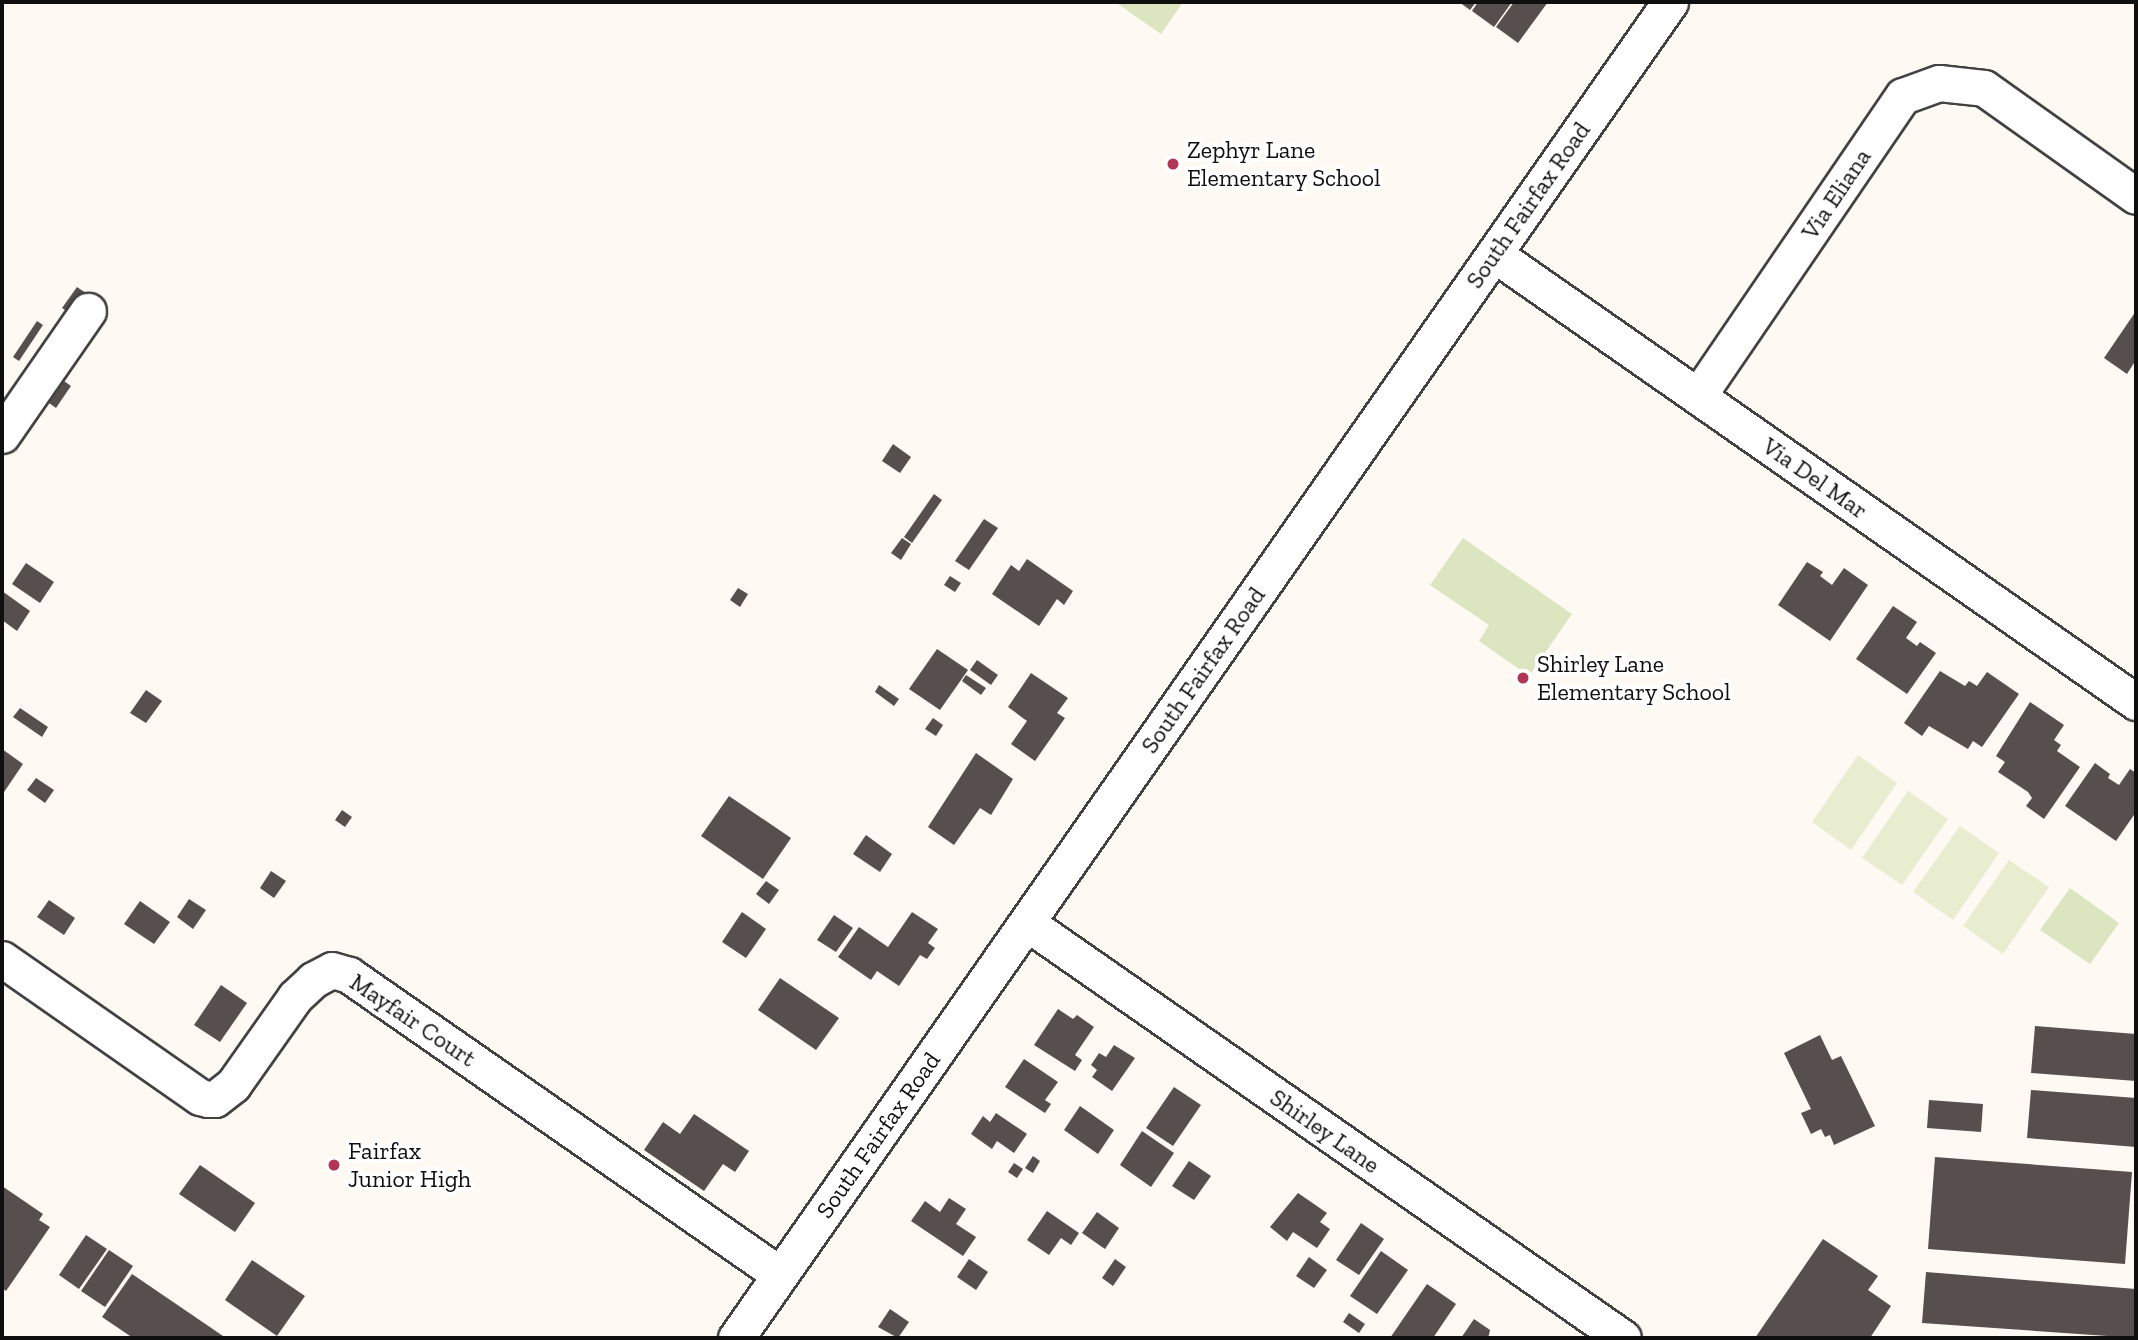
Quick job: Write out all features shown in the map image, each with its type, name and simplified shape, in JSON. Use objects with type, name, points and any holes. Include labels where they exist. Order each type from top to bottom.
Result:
[{"type":"street","name":"South Fairfax Road","points":[[736,1338],[1670,2]]},
{"type":"street","name":"Via Eliana","points":[[1698,397],[1903,96],[1940,83],[1984,88],[2136,196]]},
{"type":"street","name":"Via Del Mar","points":[[1494,254],[2136,702]]},
{"type":"street","points":[[2,435],[88,311]]},
{"type":"street","name":"Shirley Lane","points":[[1027,923],[1623,1338]]},
{"type":"street","name":"Mayfair Court","points":[[2,959],[200,1097],[208,1099],[215,1099],[233,1085],[295,997],[313,980],[332,970],[349,975],[779,1275]]},
{"type":"green space","points":[[1115,2],[1183,2],[1161,34]]},
{"type":"green space","points":[[1463,538],[1572,614],[1529,676],[1479,641],[1489,625],[1430,585]]},
{"type":"green space","points":[[1858,755],[1897,783],[1851,850],[1812,822]]},
{"type":"green space","points":[[1908,791],[1948,819],[1902,885],[1862,858]]},
{"type":"green space","points":[[1960,826],[1999,853],[1953,920],[1913,892]]},
{"type":"green space","points":[[2009,860],[2049,887],[2003,954],[1963,926]]},
{"type":"green space","points":[[2070,888],[2119,923],[2090,964],[2040,930]]},
{"type":"building","points":[[1459,2],[1476,2],[1470,10]]},
{"type":"building","points":[[1478,2],[1512,2],[1494,27],[1472,11]]},
{"type":"building","points":[[1514,2],[1548,2],[1518,43],[1496,27]]},
{"type":"building","points":[[77,287],[102,304],[87,325],[62,308]]},
{"type":"building","points":[[2136,311],[2136,364],[2134,363],[2127,374],[2104,358]]},
{"type":"building","points":[[37,321],[43,325],[19,361],[13,357]]},
{"type":"building","points":[[64,381],[71,386],[56,408],[49,403]]},
{"type":"building","points":[[893,444],[911,457],[900,473],[882,461]]},
{"type":"building","points":[[934,494],[942,500],[912,543],[904,537]]},
{"type":"building","points":[[984,519],[998,528],[969,570],[955,561]]},
{"type":"building","points":[[902,538],[911,544],[901,560],[891,553]]},
{"type":"building","points":[[1027,559],[1073,591],[1064,605],[1057,599],[1039,626],[992,594],[1011,565],[1019,571]]},
{"type":"building","points":[[1807,562],[1823,572],[1820,576],[1832,585],[1844,568],[1868,585],[1830,641],[1778,605]]},
{"type":"building","points":[[26,563],[54,582],[40,603],[12,584]]},
{"type":"building","points":[[950,576],[961,583],[955,592],[944,585]]},
{"type":"building","points":[[738,588],[748,594],[740,607],[730,600]]},
{"type":"building","points":[[2,591],[30,611],[17,631],[2,620]]},
{"type":"building","points":[[1893,606],[1917,622],[1906,638],[1917,646],[1920,642],[1936,653],[1907,694],[1856,659]]},
{"type":"building","points":[[937,649],[968,670],[940,710],[909,689]]},
{"type":"building","points":[[977,660],[998,675],[991,685],[970,670]]},
{"type":"building","points":[[1940,671],[1965,686],[1969,681],[1977,686],[1987,672],[2019,694],[1982,747],[1973,741],[1968,749],[1929,726],[1922,736],[1904,723]]},
{"type":"building","points":[[1031,673],[1068,698],[1057,713],[1065,718],[1035,761],[1011,744],[1027,721],[1008,707]]},
{"type":"building","points":[[966,675],[986,688],[981,695],[962,681]]},
{"type":"building","points":[[879,685],[899,699],[894,706],[875,692]]},
{"type":"building","points":[[146,690],[162,701],[146,723],[130,713]]},
{"type":"building","points":[[2030,702],[2064,725],[2054,740],[2061,745],[2057,751],[2080,767],[2044,819],[2026,806],[2032,798],[2028,792],[1998,772],[2005,762],[1996,756]]},
{"type":"building","points":[[20,708],[48,727],[42,737],[13,717]]},
{"type":"building","points":[[933,718],[943,725],[936,736],[925,729]]},
{"type":"building","points":[[2,749],[23,764],[2,795]]},
{"type":"building","points":[[976,753],[1013,779],[991,815],[980,808],[954,845],[928,827]]},
{"type":"building","points":[[2095,763],[2110,774],[2108,778],[2119,785],[2130,769],[2136,773],[2136,812],[2116,841],[2065,806]]},
{"type":"building","points":[[36,778],[54,790],[45,803],[27,790]]},
{"type":"building","points":[[729,796],[791,838],[763,879],[701,836]]},
{"type":"building","points":[[342,810],[352,817],[345,827],[335,820]]},
{"type":"building","points":[[866,835],[892,854],[880,872],[853,854]]},
{"type":"building","points":[[271,871],[286,881],[274,898],[260,888]]},
{"type":"building","points":[[766,881],[779,890],[769,904],[756,894]]},
{"type":"building","points":[[189,899],[206,910],[193,929],[177,917]]},
{"type":"building","points":[[49,900],[75,918],[64,935],[37,917]]},
{"type":"building","points":[[140,901],[170,922],[154,944],[124,924]]},
{"type":"building","points":[[742,912],[766,929],[746,958],[722,942]]},
{"type":"building","points":[[912,912],[938,929],[928,943],[935,948],[927,959],[920,955],[899,986],[877,971],[871,980],[838,957],[859,927],[888,947]]},
{"type":"building","points":[[834,915],[853,928],[836,952],[817,940]]},
{"type":"building","points":[[780,978],[839,1018],[816,1050],[758,1010]]},
{"type":"building","points":[[221,985],[247,1003],[220,1042],[194,1025]]},
{"type":"building","points":[[1058,1009],[1073,1019],[1077,1015],[1094,1027],[1075,1055],[1082,1060],[1075,1071],[1034,1045]]},
{"type":"building","points":[[2035,1026],[2136,1034],[2136,1081],[2031,1073]]},
{"type":"building","points":[[1820,1035],[1832,1060],[1841,1056],[1875,1126],[1834,1145],[1830,1135],[1825,1137],[1821,1129],[1811,1134],[1801,1113],[1811,1109],[1784,1053]]},
{"type":"building","points":[[1114,1045],[1135,1058],[1112,1091],[1092,1077],[1097,1070],[1091,1065],[1099,1053],[1106,1057]]},
{"type":"building","points":[[1024,1059],[1058,1082],[1045,1100],[1051,1104],[1045,1113],[1005,1087]]},
{"type":"building","points":[[1174,1087],[1201,1105],[1173,1146],[1146,1128]]},
{"type":"building","points":[[2031,1090],[2136,1098],[2136,1147],[2027,1138]]},
{"type":"building","points":[[1929,1100],[1983,1104],[1981,1132],[1927,1128]]},
{"type":"building","points":[[1080,1106],[1114,1130],[1098,1154],[1064,1130]]},
{"type":"building","points":[[996,1113],[1027,1134],[1014,1153],[997,1141],[992,1149],[971,1134],[983,1116],[990,1122]]},
{"type":"building","points":[[694,1114],[749,1151],[735,1172],[723,1164],[704,1191],[644,1150],[663,1122],[680,1134]]},
{"type":"building","points":[[1142,1131],[1174,1153],[1151,1187],[1120,1165]]},
{"type":"building","points":[[1033,1156],[1040,1161],[1033,1173],[1025,1168]]},
{"type":"building","points":[[1935,1157],[2132,1172],[2125,1264],[1928,1249]]},
{"type":"building","points":[[1189,1161],[1211,1176],[1194,1200],[1172,1186]]},
{"type":"building","points":[[1014,1163],[1023,1169],[1017,1178],[1008,1172]]},
{"type":"building","points":[[200,1165],[255,1203],[235,1232],[179,1194]]},
{"type":"building","points":[[2,1186],[43,1214],[39,1220],[50,1227],[6,1291],[2,1288]]},
{"type":"building","points":[[1298,1193],[1327,1213],[1320,1222],[1330,1229],[1317,1248],[1293,1232],[1287,1241],[1270,1227]]},
{"type":"building","points":[[949,1198],[966,1209],[956,1224],[976,1237],[963,1256],[911,1221],[925,1201],[940,1212]]},
{"type":"building","points":[[1047,1211],[1079,1233],[1071,1245],[1061,1238],[1049,1255],[1027,1240]]},
{"type":"building","points":[[1097,1212],[1119,1228],[1105,1249],[1082,1233]]},
{"type":"building","points":[[1361,1223],[1384,1239],[1359,1275],[1336,1260]]},
{"type":"building","points":[[86,1235],[107,1249],[79,1289],[59,1275]]},
{"type":"building","points":[[1823,1239],[1878,1276],[1868,1290],[1891,1306],[1870,1338],[1755,1338]]},
{"type":"building","points":[[109,1250],[133,1266],[105,1307],[81,1291]]},
{"type":"building","points":[[1381,1251],[1408,1270],[1377,1314],[1350,1296]]},
{"type":"building","points":[[1309,1257],[1327,1270],[1314,1288],[1296,1276]]},
{"type":"building","points":[[969,1259],[988,1272],[976,1290],[957,1277]]},
{"type":"building","points":[[1115,1259],[1126,1267],[1113,1286],[1102,1278]]},
{"type":"building","points":[[252,1260],[305,1296],[277,1336],[225,1300]]},
{"type":"building","points":[[1926,1272],[2136,1289],[2136,1338],[1922,1323]]},
{"type":"building","points":[[132,1274],[226,1338],[133,1338],[102,1317]]},
{"type":"building","points":[[1427,1284],[1456,1304],[1433,1338],[1390,1338]]},
{"type":"building","points":[[890,1309],[909,1322],[898,1338],[878,1327]]},
{"type":"building","points":[[1349,1313],[1365,1324],[1359,1333],[1343,1322]]},
{"type":"building","points":[[1474,1319],[1490,1330],[1487,1338],[1461,1338]]},
{"type":"place","name":"Zephyr Lane Elementary School","points":[[1173,164]]},
{"type":"place","name":"Shirley Lane Elementary School","points":[[1523,678]]},
{"type":"place","name":"Fairfax Junior High","points":[[334,1165]]}]
